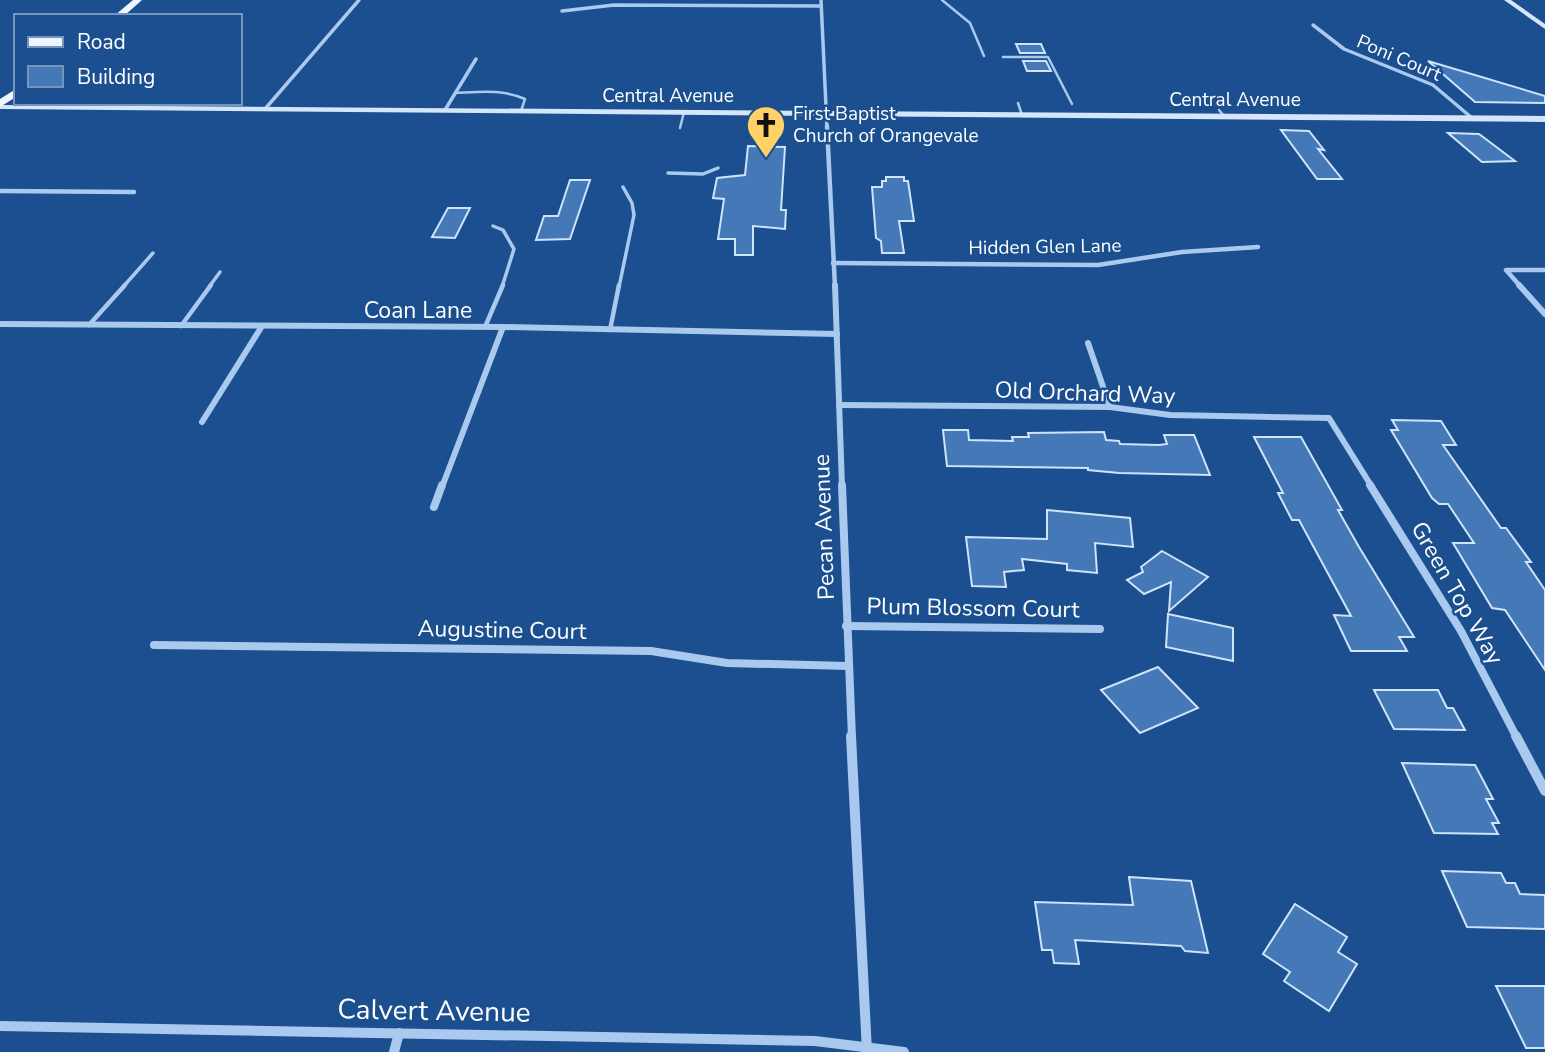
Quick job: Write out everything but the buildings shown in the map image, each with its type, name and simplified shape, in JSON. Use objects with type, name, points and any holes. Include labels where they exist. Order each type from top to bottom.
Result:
[{"type":"main road","points":[[120,14],[138,0]]},
{"type":"main road","points":[[0,106],[14,94]]},
{"type":"street","points":[[265,109],[359,0]]},
{"type":"street","points":[[1507,0],[1545,27]]},
{"type":"street","points":[[562,11],[614,5],[821,3]]},
{"type":"street","name":"Pecan Avenue","points":[[821,3],[837,334],[846,626],[867,1049]]},
{"type":"street","name":"Poni Court","points":[[1313,25],[1344,49],[1433,85],[1472,118]]},
{"type":"street","points":[[445,110],[476,59]]},
{"type":"street","name":"Central Avenue","points":[[0,106],[1022,115],[1222,113],[1545,119]]},
{"type":"street","points":[[0,191],[134,192]]},
{"type":"street","name":"Hidden Glen Lane","points":[[833,263],[1098,265],[1182,252],[1258,247]]},
{"type":"street","points":[[1545,270],[1507,270],[1545,314]]},
{"type":"street","name":"Coan Lane","points":[[0,324],[503,327],[837,334]]},
{"type":"street","points":[[202,422],[262,326]]},
{"type":"street","points":[[434,507],[503,327]]},
{"type":"street","points":[[1088,343],[1110,407]]},
{"type":"street","name":"Old Orchard Way","points":[[839,405],[1110,407],[1170,415],[1329,418]]},
{"type":"street","name":"Green Top Way","points":[[1329,418],[1461,631],[1545,791]]},
{"type":"street","name":"Plum Blossom Court","points":[[846,626],[1100,629]]},
{"type":"street","name":"Augustine Court","points":[[154,645],[651,651],[727,663],[848,666]]},
{"type":"street","name":"Calvert Avenue","points":[[0,1026],[815,1041],[904,1052]]},
{"type":"street","points":[[394,1052],[399,1033]]},
{"type":"lane","points":[[942,0],[967,16],[979,36],[984,56]]},
{"type":"lane","points":[[1003,57],[1048,57],[1072,104]]},
{"type":"lane","points":[[455,93],[506,93],[519,96],[525,99],[521,111]]},
{"type":"lane","points":[[1018,103],[1022,115]]},
{"type":"lane","points":[[680,128],[684,112]]},
{"type":"lane","points":[[769,112],[769,129]]},
{"type":"lane","points":[[668,173],[703,174],[718,167]]},
{"type":"lane","points":[[610,330],[634,215],[632,203],[623,187]]},
{"type":"lane","points":[[485,327],[511,265],[514,249],[503,230],[493,226]]},
{"type":"lane","points":[[89,326],[153,253]]},
{"type":"lane","points":[[181,326],[220,272]]},
{"type":"place","name":"First Baptist Church of Orangevale","points":[[766,159]]}]
